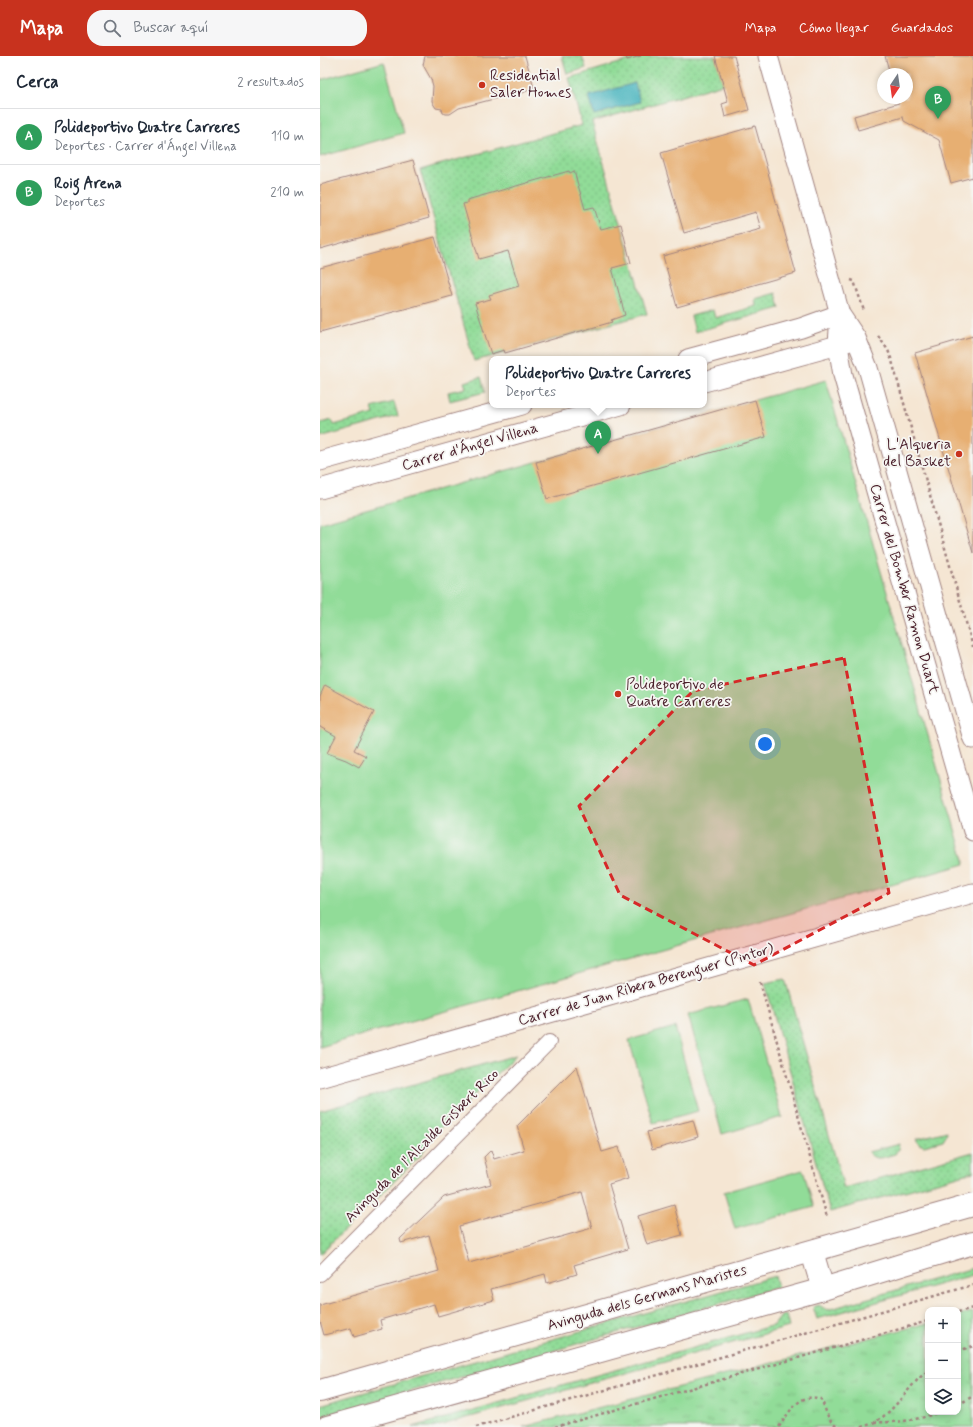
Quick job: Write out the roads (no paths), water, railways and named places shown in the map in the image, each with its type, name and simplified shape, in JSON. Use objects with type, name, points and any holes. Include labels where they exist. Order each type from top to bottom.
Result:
[{"type":"main road","name":"Avinguda dels Germans Maristes","points":[[320,1390],[812,1252],[973,1205]]},
{"type":"main road","points":[[328,1427],[823,1289],[973,1243]]},
{"type":"main road","points":[[812,1252],[823,1289]]},
{"type":"street","points":[[699,356],[801,328],[840,314],[768,56]]},
{"type":"street","name":"Carrer del Bomber Ramon Duart","points":[[840,314],[856,338],[871,376],[973,739]]},
{"type":"street","name":"Carrer del Bomber Ramon Duart","points":[[840,314],[838,345],[843,375],[973,831]]},
{"type":"street","points":[[707,381],[838,345],[856,338]]},
{"type":"street","name":"Carrer d'Ángel Villena","points":[[320,461],[511,408]]},
{"type":"street","name":"Carrer d'Ángel Villena","points":[[320,489],[610,408]]},
{"type":"street","name":"Carrer de Juan Ribera Berenguer (Pintor)","points":[[320,1078],[973,893]]},
{"type":"street","name":"Avinguda de l'Alcalde Gisbert Rico","points":[[320,1274],[549,1042]]},
{"type":"water","points":[[635,83],[640,102],[594,115],[589,96]]},
{"type":"place","name":"Residential Saler Homes","points":[[482,85]]},
{"type":"place","name":"Roig Arena","points":[[938,119]]},
{"type":"place","name":"Polideportivo Quatre Carreres","points":[[598,454]]},
{"type":"place","name":"L'Alqueria del Basket","points":[[959,454]]},
{"type":"place","name":"Polideportivo de Quatre Carreres","points":[[618,694]]}]
